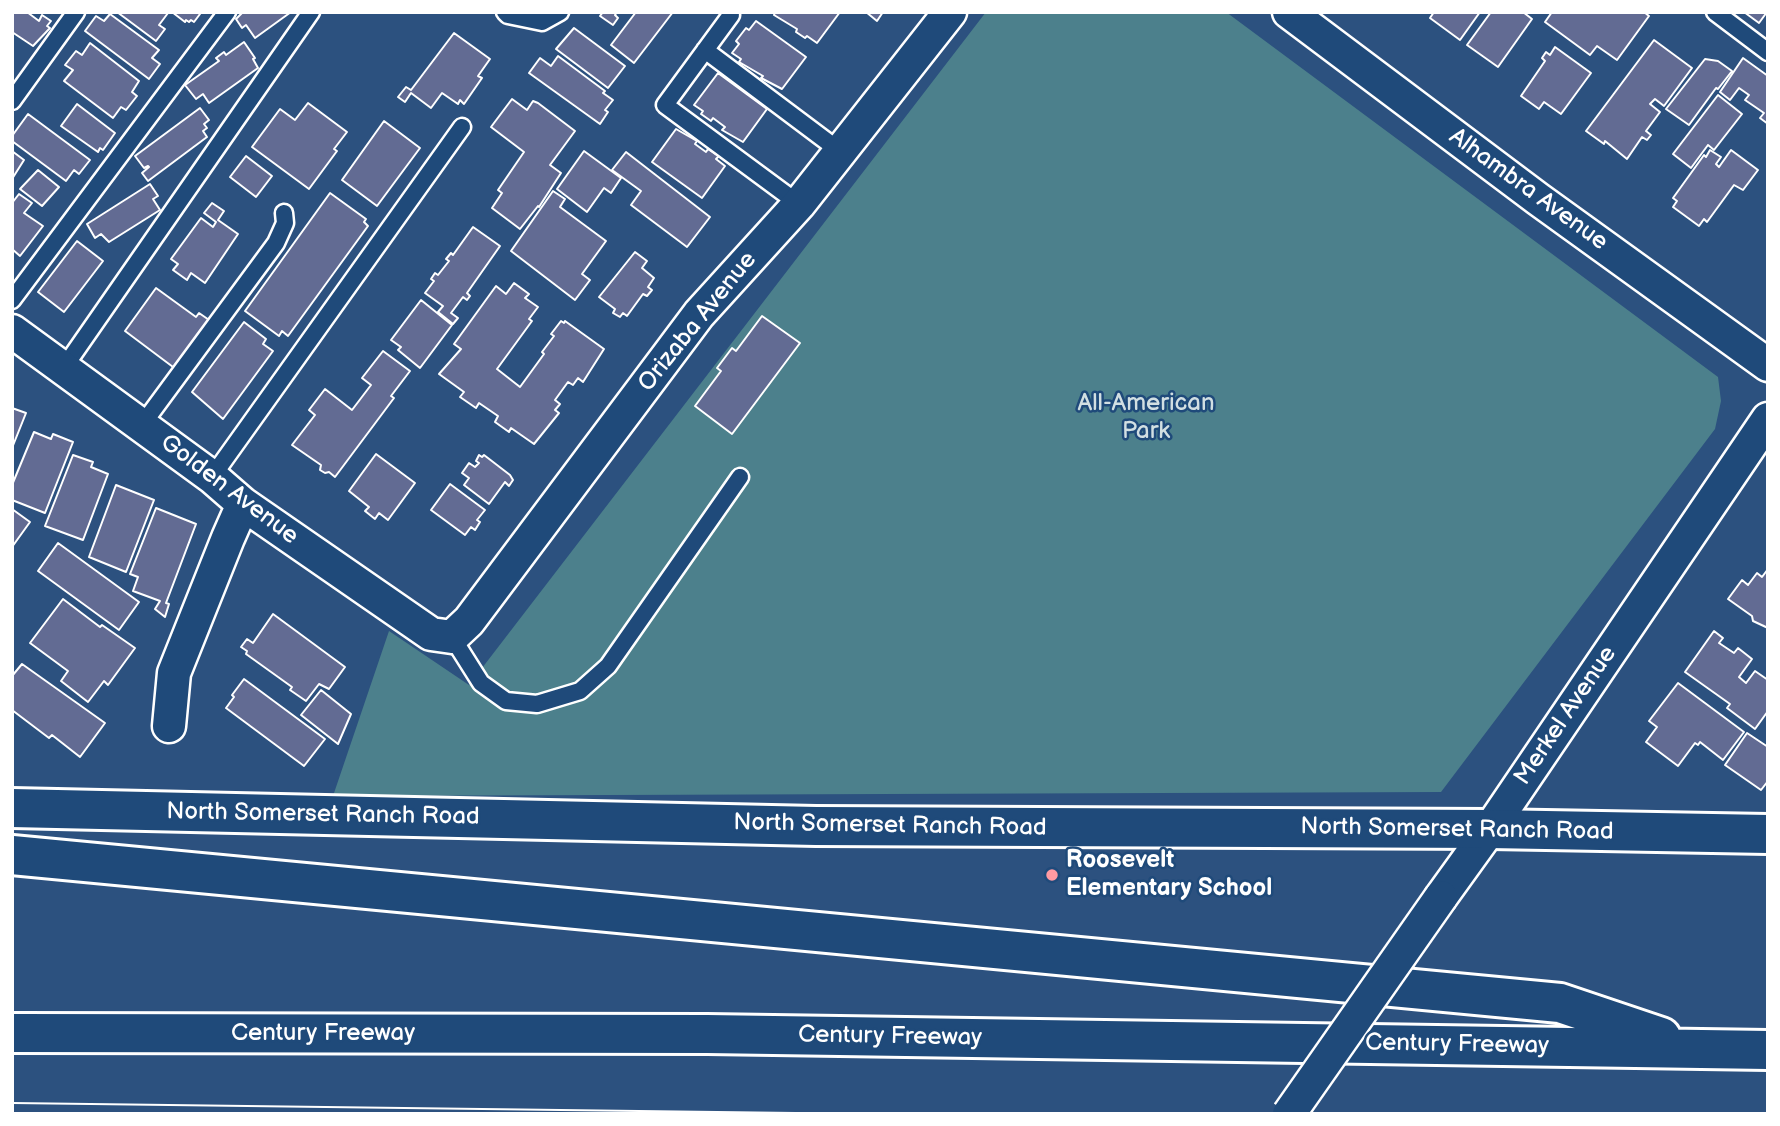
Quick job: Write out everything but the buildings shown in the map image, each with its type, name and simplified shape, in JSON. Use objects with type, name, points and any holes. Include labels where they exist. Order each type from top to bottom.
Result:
[{"type":"main road","name":"North Somerset Ranch Road","points":[[12,808],[816,826],[1490,829],[1768,834]]},
{"type":"main road","points":[[12,855],[1560,1003],[1696,1048]]},
{"type":"main road","name":"Century Freeway","points":[[12,1033],[693,1034],[1768,1050]]},
{"type":"street","name":"Orizaba Avenue","points":[[452,637],[469,621],[699,314],[799,204],[950,12]]},
{"type":"street","name":"Alhambra Avenue","points":[[1289,12],[1538,199],[1768,365]]},
{"type":"street","name":"Golden Avenue","points":[[12,331],[212,477],[243,504],[431,634],[452,637]]},
{"type":"street","name":"Merkel Avenue","points":[[1289,1114],[1490,829],[1768,419]]},
{"type":"street","points":[[169,726],[174,673],[243,504]]},
{"type":"lane","points":[[12,102],[76,12]]},
{"type":"lane","points":[[12,300],[227,12]]},
{"type":"lane","points":[[63,369],[311,12]]},
{"type":"lane","points":[[505,12],[508,15],[542,22],[559,12]]},
{"type":"lane","points":[[1715,12],[1768,52]]},
{"type":"lane","points":[[731,15],[665,105],[799,204]]},
{"type":"lane","points":[[705,50],[841,152]]},
{"type":"lane","points":[[212,477],[462,127]]},
{"type":"lane","points":[[142,425],[276,243],[285,223],[284,213]]},
{"type":"lane","points":[[452,637],[481,683],[506,701],[537,704],[580,691],[608,666],[740,477]]},
{"type":"green space","name":"All-American Park","points":[[986,12],[1226,12],[1718,377],[1721,401],[1715,429],[1441,792],[333,796],[389,631],[469,685]]},
{"type":"tram line","points":[[12,1103],[874,1114]]},
{"type":"place","name":"Roosevelt Elementary School","points":[[1052,875]]}]
